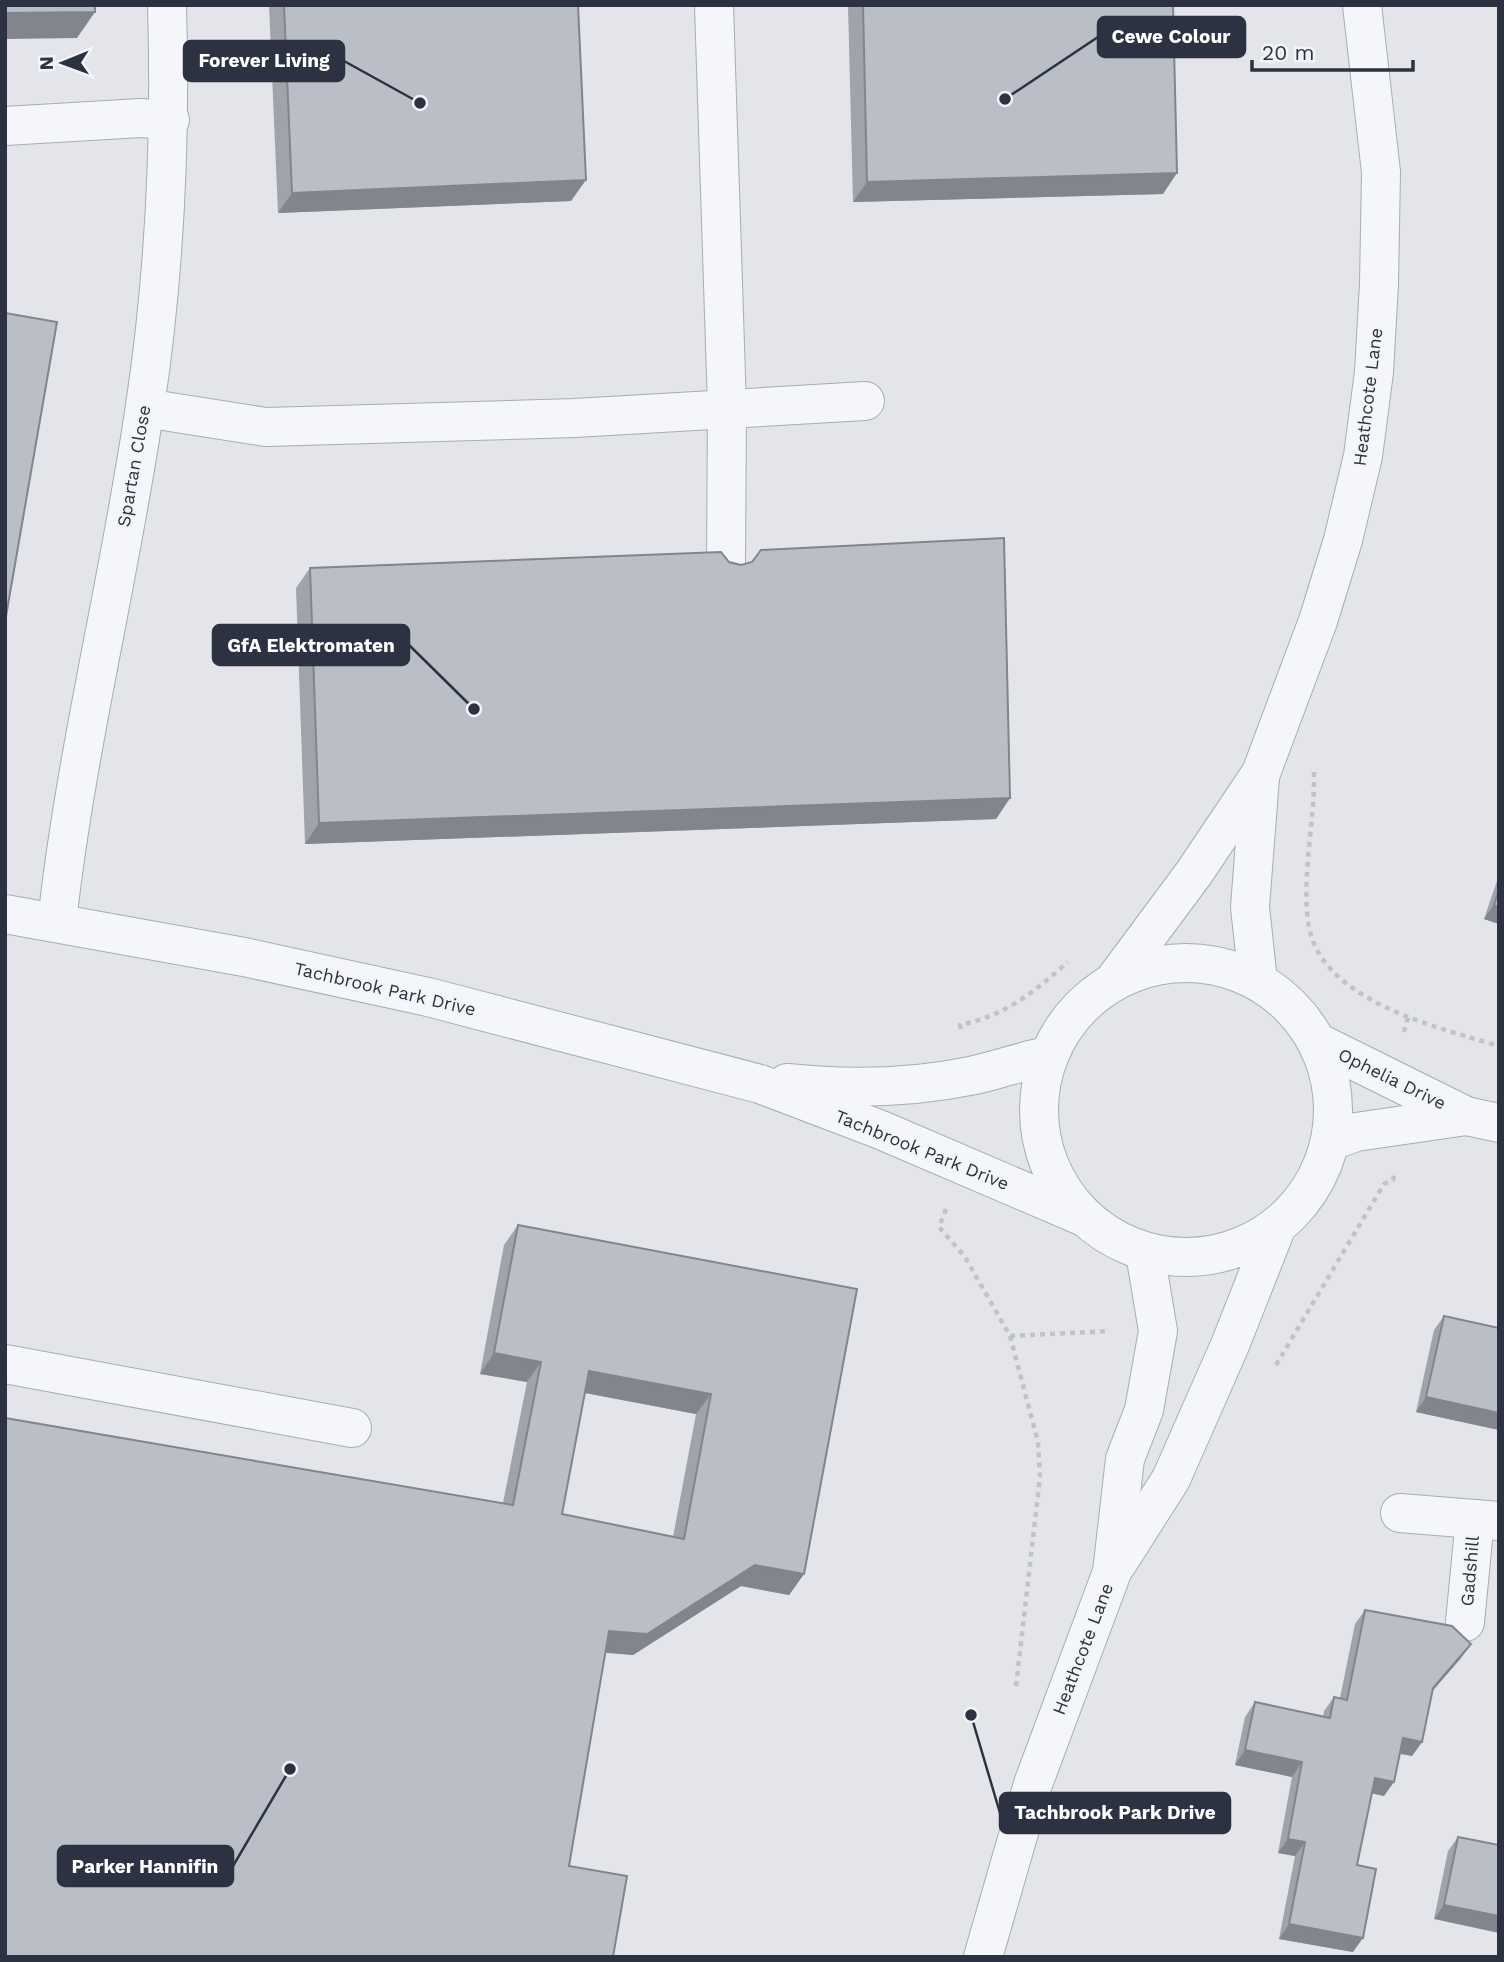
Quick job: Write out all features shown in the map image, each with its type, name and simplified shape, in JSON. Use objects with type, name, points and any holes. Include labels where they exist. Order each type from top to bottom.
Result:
[{"type":"street","name":"Spartan Close","points":[[57,922],[79,773],[145,408],[158,311],[170,120],[167,5]]},
{"type":"street","points":[[714,5],[727,407],[726,564]]},
{"type":"street","name":"Heathcote Lane","points":[[1113,982],[1194,873],[1261,774],[1318,621],[1339,551],[1363,456],[1379,284],[1381,172],[1362,5]]},
{"type":"street","points":[[5,126],[141,118],[170,120]]},
{"type":"street","points":[[145,408],[266,427],[575,418],[865,401]]},
{"type":"street","name":"Heathcote Lane","points":[[1258,981],[1250,907],[1261,774]]},
{"type":"street","name":"Tachbrook Park Drive","points":[[5,914],[244,957],[428,998],[760,1083],[881,1130],[1084,1217]]},
{"type":"street","points":[[1198,963],[1258,981],[1291,1006],[1317,1042],[1332,1092],[1331,1141],[1311,1189],[1278,1226],[1244,1247],[1203,1257],[1145,1253],[1100,1231],[1084,1217],[1060,1187],[1046,1157],[1039,1130],[1040,1092],[1048,1056],[1075,1013],[1113,982],[1147,967],[1198,963]]},
{"type":"street","name":"Ophelia Drive","points":[[1317,1042],[1483,1119]]},
{"type":"street","name":"Tachbrook Park Drive","points":[[760,1083],[829,1087],[928,1082],[970,1076],[1048,1056]]},
{"type":"street","name":"Ophelia Drive","points":[[1331,1141],[1356,1132],[1483,1119]]},
{"type":"street","points":[[1112,1572],[1171,1479],[1230,1345],[1278,1226]]},
{"type":"street","name":"Heathcote Lane","points":[[983,1957],[1033,1783],[1112,1572],[1125,1459],[1144,1410],[1158,1331],[1145,1253]]},
{"type":"street","points":[[5,1364],[352,1428]]},
{"type":"street","name":"Gadshill","points":[[1400,1513],[1487,1520],[1465,1622]]},
{"type":"path","points":[[1307,908],[1316,951],[1330,969],[1349,985],[1396,1013],[1499,1046]]},
{"type":"path","points":[[995,1016],[1031,995],[1070,960]]},
{"type":"path","points":[[1268,1361],[1276,1365],[1384,1184],[1393,1180],[1394,1166]]},
{"type":"path","points":[[949,1202],[939,1227],[965,1257],[1010,1336],[1038,1442],[1040,1477],[1016,1688]]},
{"type":"path","points":[[1010,1336],[1113,1331]]},
{"type":"building","points":[[5,5],[95,5],[95,12],[5,13]]},
{"type":"building","points":[[284,5],[578,5],[586,180],[292,193]]},
{"type":"building","points":[[863,5],[1173,5],[1177,173],[867,182]]},
{"type":"building","points":[[5,313],[57,322],[5,622]]},
{"type":"building","points":[[1004,538],[1010,798],[319,823],[310,568],[721,552],[729,562],[741,565],[752,562],[761,550]]},
{"type":"building","points":[[1499,890],[1499,907],[1494,905]]},
{"type":"building","points":[[518,1225],[857,1289],[804,1574],[755,1565],[647,1634],[609,1631],[569,1866],[627,1876],[613,1957],[5,1957],[5,1418],[513,1505],[541,1362],[494,1353]],"holes":[[[589,1371],[711,1394],[684,1539],[562,1514]]]},
{"type":"building","points":[[1444,1316],[1499,1328],[1499,1413],[1426,1397]]},
{"type":"building","points":[[1365,1610],[1452,1626],[1471,1644],[1433,1688],[1422,1742],[1403,1738],[1394,1782],[1375,1778],[1357,1865],[1376,1869],[1363,1938],[1289,1924],[1305,1842],[1288,1839],[1302,1762],[1245,1750],[1255,1702],[1330,1718],[1334,1697],[1347,1700]]},
{"type":"building","points":[[1458,1837],[1499,1845],[1499,1916],[1444,1905]]},
{"type":"place","name":"Cewe Colour","points":[[1005,99]]},
{"type":"place","name":"Forever Living","points":[[420,103]]},
{"type":"place","name":"GfA Elektromaten","points":[[474,709]]},
{"type":"place","name":"Tachbrook Park Drive","points":[[971,1715]]},
{"type":"place","name":"Parker Hannifin","points":[[290,1769]]}]
